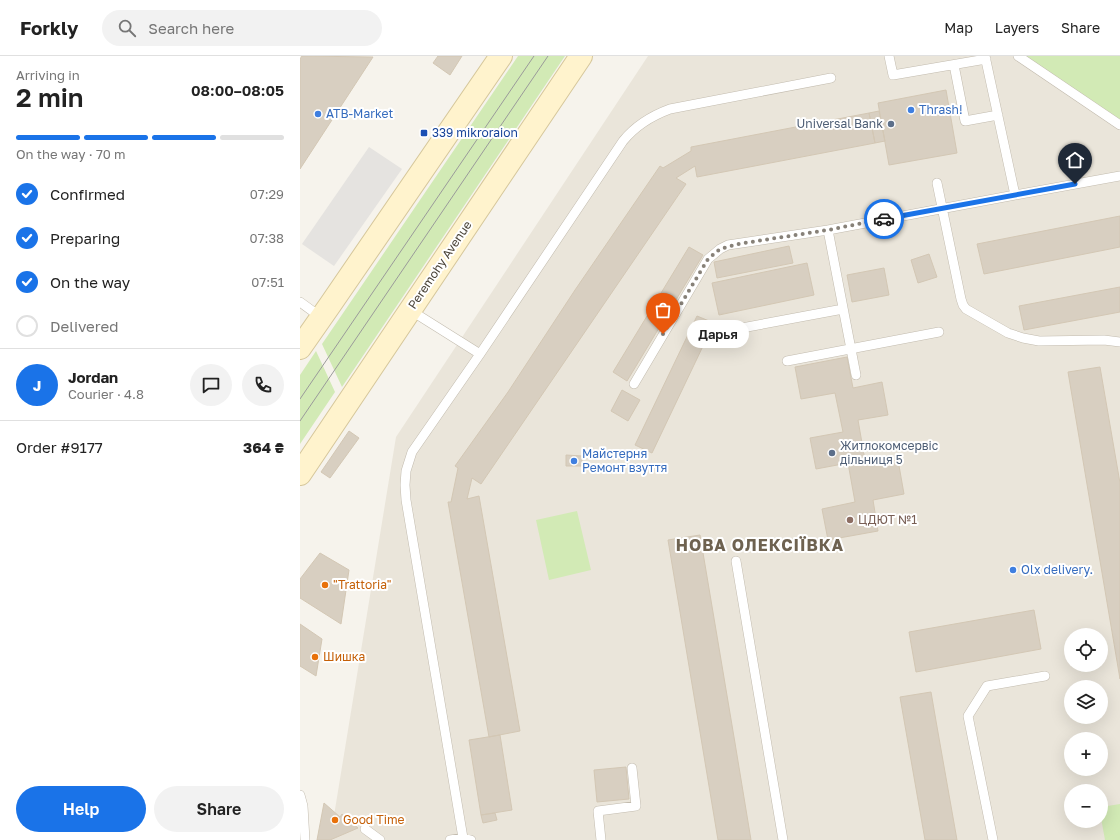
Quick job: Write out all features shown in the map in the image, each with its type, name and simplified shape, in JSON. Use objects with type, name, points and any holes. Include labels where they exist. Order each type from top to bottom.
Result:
[{"type":"main road","points":[[300,348],[501,56]]},
{"type":"main road","name":"Peremohy Avenue","points":[[300,474],[581,56]]},
{"type":"lane","points":[[889,56],[893,75],[986,58],[1015,195]]},
{"type":"lane","points":[[1018,56],[1120,125]]},
{"type":"lane","points":[[954,65],[965,121],[998,115]]},
{"type":"lane","points":[[450,840],[467,839],[408,511],[405,478],[407,465],[412,452],[480,354],[623,141],[642,122],[652,116],[670,109],[831,78]]},
{"type":"lane","points":[[634,384],[708,259],[720,249],[728,245],[828,230],[1120,176]]},
{"type":"lane","points":[[937,183],[961,299],[963,305],[969,312],[1023,338],[1039,341],[1104,340],[1120,342]]},
{"type":"lane","points":[[828,230],[856,374]]},
{"type":"lane","points":[[300,302],[322,318]]},
{"type":"lane","points":[[731,330],[843,309]]},
{"type":"lane","points":[[410,310],[480,354]]},
{"type":"lane","points":[[787,361],[939,332]]},
{"type":"lane","points":[[736,561],[783,840]]},
{"type":"lane","points":[[993,840],[968,716],[987,686],[1045,676]]},
{"type":"lane","points":[[601,840],[598,810],[636,806],[632,768]]},
{"type":"lane","points":[[300,795],[303,806],[305,840]]},
{"type":"lane","points":[[365,828],[380,840]]},
{"type":"shaded area","points":[[648,56],[1120,56],[1120,840],[330,840],[396,437]]},
{"type":"shaded area","points":[[369,147],[402,169],[334,266],[302,244]]},
{"type":"green space","points":[[518,56],[565,56],[342,387],[322,344]]},
{"type":"green space","points":[[1023,56],[1120,56],[1120,121]]},
{"type":"green space","points":[[316,351],[335,392],[300,444],[300,375]]},
{"type":"green space","points":[[577,511],[591,570],[549,580],[536,520]]},
{"type":"green space","points":[[1120,804],[1120,840],[1105,840],[1103,828],[1108,828],[1108,806]]},
{"type":"building","name":"ATB-Market","points":[[302,56],[373,57],[300,169],[300,59]]},
{"type":"building","points":[[438,56],[462,56],[450,75],[433,63]]},
{"type":"building","points":[[946,90],[957,153],[889,165],[878,103]]},
{"type":"building","points":[[879,111],[885,141],[875,143],[869,113]]},
{"type":"building","points":[[869,113],[875,143],[697,177],[695,166],[676,178],[686,184],[481,484],[472,478],[467,499],[479,496],[520,731],[489,737],[448,502],[451,502],[458,468],[455,466],[508,392],[575,290],[660,166],[663,168],[691,151],[691,147]]},
{"type":"building","points":[[1120,216],[1120,247],[984,274],[977,244]]},
{"type":"building","points":[[789,246],[793,263],[717,278],[714,262]]},
{"type":"building","points":[[689,247],[703,255],[627,381],[613,372]]},
{"type":"building","points":[[929,254],[937,277],[918,283],[911,260]]},
{"type":"building","points":[[807,263],[814,295],[719,315],[712,283]]},
{"type":"building","points":[[884,268],[889,295],[852,302],[847,275]]},
{"type":"building","points":[[1120,287],[1120,312],[1024,330],[1019,306]]},
{"type":"building","points":[[697,316],[714,323],[652,453],[635,445]]},
{"type":"building","points":[[847,357],[853,388],[882,382],[888,415],[858,420],[866,466],[898,460],[904,494],[873,500],[878,531],[828,540],[822,509],[855,502],[848,463],[816,469],[810,438],[843,432],[835,393],[801,399],[795,367]]},
{"type":"building","points":[[1100,367],[1120,483],[1120,679],[1068,372]]},
{"type":"building","points":[[622,390],[640,400],[628,421],[611,411]]},
{"type":"building","points":[[349,431],[359,438],[330,478],[321,472]]},
{"type":"building","name":"Майстерня Ремонт взуття","points":[[566,455],[582,456],[582,466],[566,466]]},
{"type":"building","points":[[700,535],[751,840],[718,840],[668,540]]},
{"type":"building","points":[[320,553],[349,570],[341,624],[300,598],[300,579]]},
{"type":"building","points":[[1034,610],[1041,649],[916,672],[909,632]]},
{"type":"building","points":[[300,624],[322,639],[316,676],[300,666]]},
{"type":"building","points":[[931,692],[957,840],[925,840],[900,697]]},
{"type":"building","points":[[500,735],[512,810],[481,815],[469,740]]},
{"type":"building","points":[[626,767],[629,799],[597,802],[594,770]]},
{"type":"building","name":"Good Time","points":[[324,803],[340,817],[342,814],[358,828],[330,840],[317,840]]},
{"type":"building","points":[[495,813],[497,820],[483,823],[481,815]]},
{"type":"tram line","points":[[300,399],[534,56]]},
{"type":"tram line","points":[[300,421],[548,56]]},
{"type":"way so far","points":[[663,334],[708,259],[720,249],[728,245],[828,230],[884,219]]},
{"type":"place","name":"Thrash!","points":[[911,110]]},
{"type":"place","name":"ATB-Market","points":[[318,114]]},
{"type":"place","name":"Universal Bank","points":[[891,124]]},
{"type":"place","name":"339 mikroraion","points":[[424,133]]},
{"type":"place","name":"Дарья","points":[[663,334]]},
{"type":"place","name":"Житлокомсервіс дільниця 5","points":[[832,453]]},
{"type":"place","name":"Майстерня Ремонт взуття","points":[[574,461]]},
{"type":"place","name":"ЦДЮТ №1","points":[[850,520]]},
{"type":"place","name":"Olx delivery.","points":[[1013,570]]},
{"type":"place","name":"\"Trattoria\"","points":[[325,585]]},
{"type":"place","name":"Шишка","points":[[315,657]]},
{"type":"place","name":"Good Time","points":[[335,820]]},
{"type":"district","name":"НОВА ОЛЕКСІЇВКА","points":[[760,545]]},
{"type":"route","points":[[884,219],[1075,184]]}]
